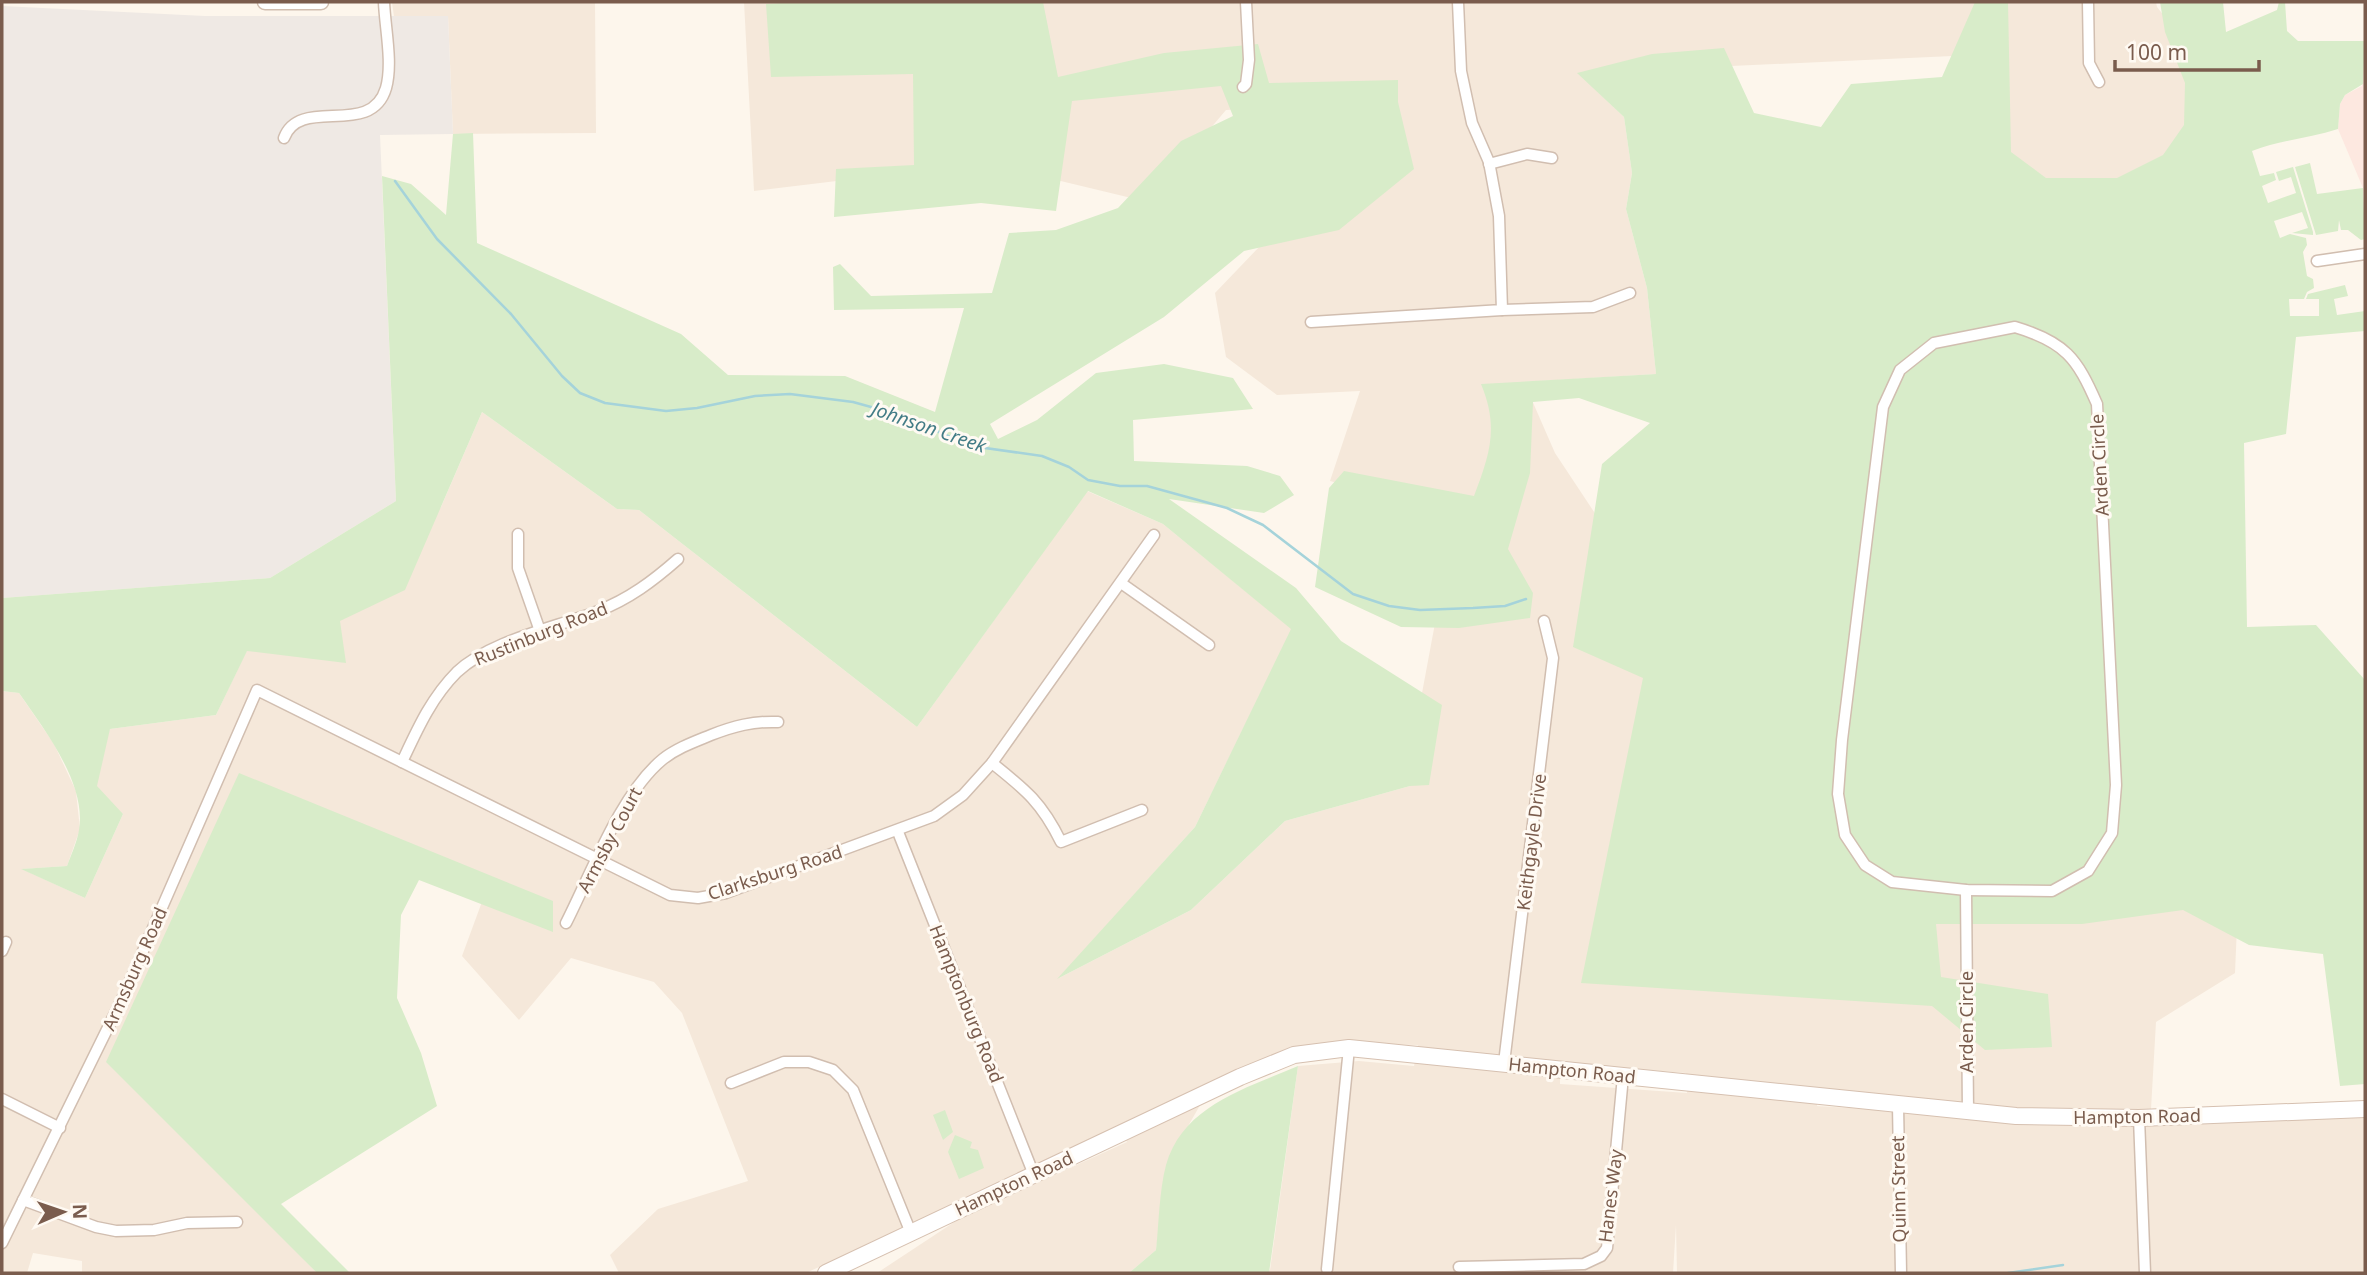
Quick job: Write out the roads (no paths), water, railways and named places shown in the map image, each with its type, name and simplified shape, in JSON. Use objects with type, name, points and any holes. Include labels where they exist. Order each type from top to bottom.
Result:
[{"type":"main road","name":"Hampton Road","points":[[826,1273],[1250,1073],[1294,1055],[1349,1048],[1968,1112],[2070,1119],[2365,1110]]},
{"type":"street","points":[[265,2],[321,2]]},
{"type":"street","points":[[284,138],[287,130],[298,122],[356,116],[381,99],[388,80],[384,2]]},
{"type":"street","points":[[1242,87],[1247,84],[1249,60],[1246,2]]},
{"type":"street","points":[[1458,2],[1461,71],[1472,123],[1489,164],[1499,216],[1502,310]]},
{"type":"street","points":[[2088,2],[2089,63],[2099,82]]},
{"type":"street","points":[[1489,164],[1527,154],[1552,158]]},
{"type":"street","points":[[2317,261],[2365,254]]},
{"type":"street","points":[[1311,322],[1592,306],[1630,293]]},
{"type":"street","name":"Arden Circle","points":[[2015,327],[2050,340],[2080,366],[2096,404],[2116,785],[2112,833],[2088,871],[2052,891],[1966,890],[1892,882],[1865,865],[1845,835],[1838,794],[1842,740],[1883,407],[1900,370],[1934,343],[2015,327]]},
{"type":"street","points":[[518,534],[518,568],[540,631]]},
{"type":"street","name":"Clarksburg Road","points":[[257,690],[670,895],[698,898],[726,893],[898,832],[934,816],[963,795],[992,763],[1154,535]]},
{"type":"street","name":"Rustinburg Road","points":[[402,762],[440,690],[460,670],[486,653],[624,600],[647,586],[678,559]]},
{"type":"street","points":[[1121,583],[1209,645]]},
{"type":"street","name":"Keithgayle Drive","points":[[1504,1063],[1553,658],[1544,621]]},
{"type":"street","name":"Armsburg Road","points":[[2,1242],[122,999],[257,690]]},
{"type":"street","name":"Armsby Court","points":[[566,923],[628,802],[647,774],[664,758],[685,746],[752,721],[778,722]]},
{"type":"street","points":[[992,763],[1026,790],[1047,813],[1061,842],[1142,810]]},
{"type":"street","name":"Hamptonburg Road","points":[[898,832],[1034,1175]]},
{"type":"street","name":"Arden Circle","points":[[1966,890],[1968,1112]]},
{"type":"street","points":[[1327,1269],[1349,1048]]},
{"type":"street","points":[[731,1083],[784,1062],[809,1062],[833,1070],[853,1090],[911,1233]]},
{"type":"street","name":"Hanes Way","points":[[1459,1267],[1584,1264],[1601,1256],[1607,1248],[1623,1076]]},
{"type":"street","points":[[2,1099],[60,1128]]},
{"type":"street","name":"Quinn Street","points":[[1898,1105],[1901,1273]]},
{"type":"street","points":[[2138,1118],[2145,1273]]},
{"type":"street","points":[[23,1200],[96,1227],[116,1231],[154,1230],[187,1223],[237,1222]]},
{"type":"waterway","name":"Johnson Creek","points":[[395,181],[437,239],[511,314],[562,376],[580,393],[605,403],[666,411],[697,408],[755,396],[790,394],[853,402],[900,415],[971,446],[1042,456],[1069,467],[1088,480],[1120,486],[1147,486],[1227,508],[1263,525],[1353,594],[1389,606],[1420,610],[1473,608],[1505,606],[1526,599]]},
{"type":"waterway","points":[[2008,1273],[2063,1265]]}]
